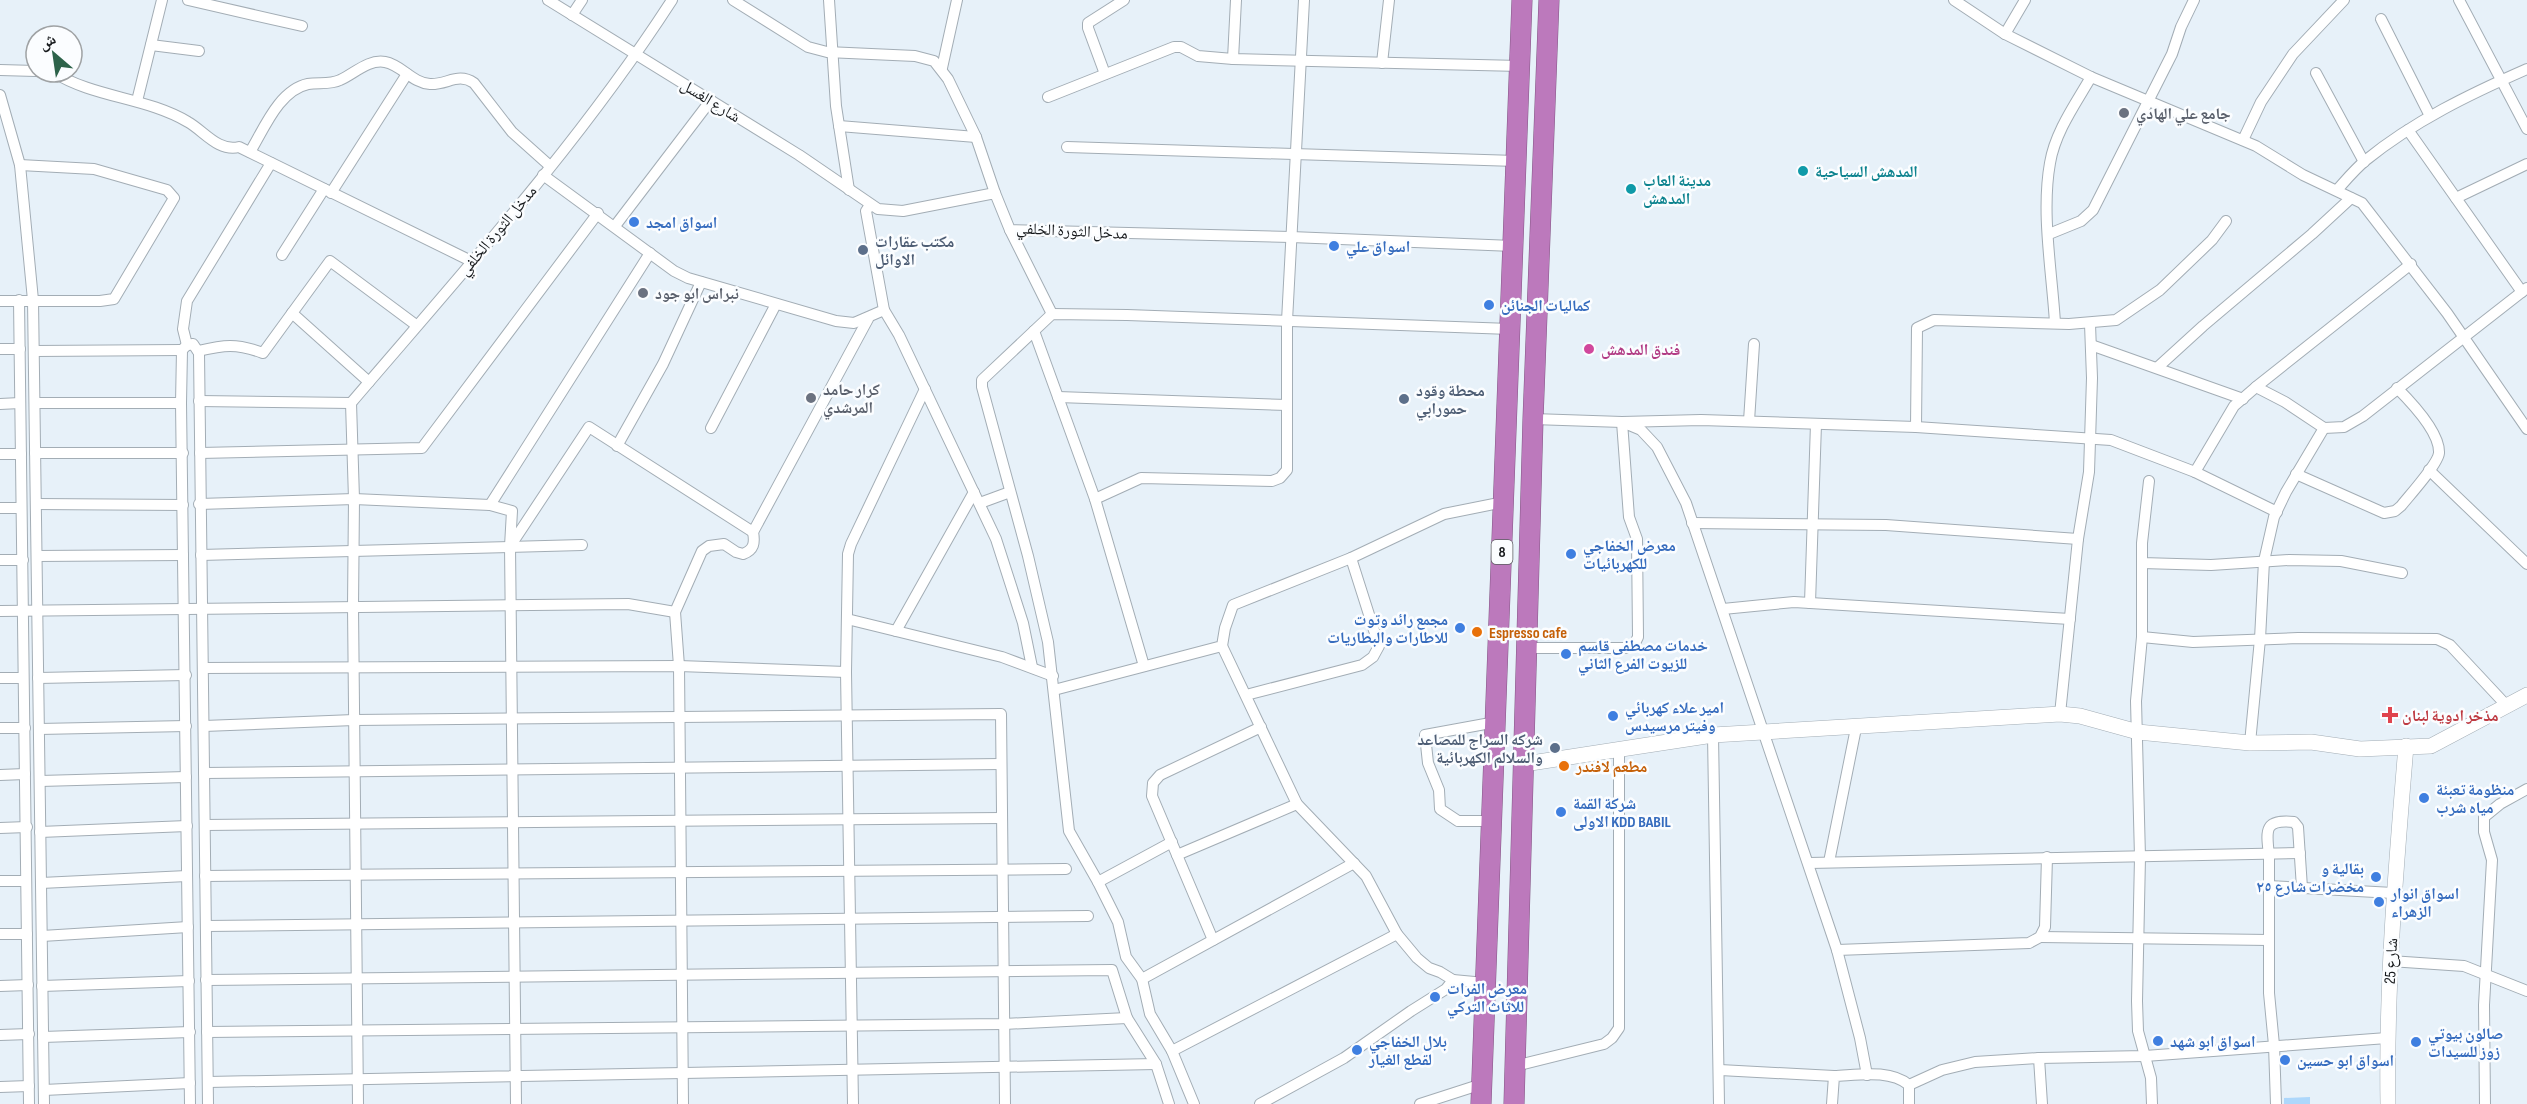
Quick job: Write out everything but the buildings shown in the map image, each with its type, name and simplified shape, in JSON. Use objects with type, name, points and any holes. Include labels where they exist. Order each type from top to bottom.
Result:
[{"type":"highway","name":"8","points":[[1481,1094],[1522,0]]},
{"type":"highway","name":"8","points":[[1514,1104],[1533,419],[1549,0]]},
{"type":"highway","points":[[1488,948],[1490,955],[1502,962],[1508,961],[1518,951]]},
{"type":"highway","points":[[1484,1018],[1496,1007],[1505,1007],[1512,1011],[1516,1018]]},
{"type":"street","points":[[138,101],[162,0]]},
{"type":"street","points":[[188,0],[302,26]]},
{"type":"street","name":"شارع الغسل","points":[[548,0],[711,100],[870,205]]},
{"type":"street","points":[[572,15],[582,0]]},
{"type":"street","points":[[250,152],[285,96],[307,84],[337,82],[377,61],[389,62],[420,82],[432,84],[459,77],[467,78],[474,83],[512,132],[547,171],[636,55],[672,0]]},
{"type":"street","points":[[733,0],[808,47],[833,52],[925,57],[942,68],[957,0]]},
{"type":"street","points":[[829,0],[838,126],[849,190]]},
{"type":"street","points":[[1105,74],[1088,23],[1124,0]]},
{"type":"street","points":[[1233,59],[1236,0]]},
{"type":"street","points":[[1095,499],[1141,478],[1272,481],[1281,478],[1287,470],[1287,321],[1304,0]]},
{"type":"street","points":[[1382,63],[1389,0]]},
{"type":"street","points":[[1954,0],[2005,34],[2091,77],[2256,146],[2303,175],[2362,204],[2411,264],[2527,429]]},
{"type":"street","points":[[2005,34],[2025,0]]},
{"type":"street","points":[[2049,234],[2081,222],[2092,210],[2172,54],[2181,27],[2194,0]]},
{"type":"street","points":[[2243,140],[2260,102],[2293,54],[2344,0]]},
{"type":"street","points":[[2459,0],[2527,129]]},
{"type":"street","points":[[2381,19],[2430,116]]},
{"type":"street","points":[[151,45],[200,51]]},
{"type":"street","points":[[1048,97],[1174,47],[1180,47],[1198,56],[1233,59],[1520,66]]},
{"type":"street","name":"مدخل الثورة الخلفي","points":[[942,68],[976,137],[1010,230],[1291,237],[1513,246]]},
{"type":"street","points":[[2337,190],[2364,162],[2408,130],[2430,116],[2527,69]]},
{"type":"street","points":[[0,70],[24,71]]},
{"type":"street","points":[[2316,73],[2364,162]]},
{"type":"street","points":[[282,255],[407,74]]},
{"type":"street","points":[[2055,323],[2046,201],[2050,161],[2068,116],[2091,77]]},
{"type":"street","points":[[75,84],[138,101],[187,121],[222,147],[231,149],[239,147],[250,152],[471,261]]},
{"type":"street","points":[[0,95],[20,165],[33,300],[44,1104]]},
{"type":"street","points":[[615,226],[711,100]]},
{"type":"street","points":[[838,126],[976,137]]},
{"type":"street","points":[[2256,387],[2291,405],[2324,428],[2344,427],[2362,416],[2525,290],[2408,130]]},
{"type":"street","points":[[1067,147],[1516,162]]},
{"type":"street","points":[[190,1104],[181,403],[185,348],[183,330],[187,300],[271,163]]},
{"type":"street","points":[[2456,198],[2527,164]]},
{"type":"street","points":[[0,301],[114,299],[174,198],[167,190],[94,169],[20,165]]},
{"type":"street","name":"مدخل الثورة الخلفي","points":[[351,403],[547,171],[674,271],[701,282],[836,321],[854,323],[868,319],[884,310]]},
{"type":"street","points":[[995,193],[894,212],[870,205],[866,212],[884,310],[980,502],[1005,563],[1027,638],[1032,667]]},
{"type":"street","points":[[2158,367],[2351,198]]},
{"type":"street","points":[[200,453],[422,448],[598,213]]},
{"type":"street","points":[[1916,427],[1917,328],[1934,320],[2091,324],[2116,320],[2160,290],[2212,240],[2226,221]]},
{"type":"street","points":[[1010,230],[1052,314]]},
{"type":"street","points":[[490,505],[650,253]]},
{"type":"street","points":[[198,351],[226,345],[244,346],[263,353],[330,261],[416,325]]},
{"type":"street","points":[[2195,472],[2234,406],[2411,264]]},
{"type":"street","points":[[618,446],[663,364],[701,282]]},
{"type":"street","points":[[19,300],[29,1104]]},
{"type":"street","points":[[711,428],[776,304]]},
{"type":"street","points":[[292,313],[369,382]]},
{"type":"street","points":[[1194,1104],[1172,1051],[1150,1014],[1142,979],[1126,957],[1118,922],[1069,831],[1048,642],[982,380],[1052,314],[1510,329]]},
{"type":"street","points":[[683,1104],[679,666],[675,612],[702,551],[710,546],[724,544],[743,554],[752,548],[755,540],[753,532],[868,319]]},
{"type":"street","points":[[2060,714],[2078,539],[2089,472],[2091,324]]},
{"type":"street","points":[[1034,331],[1095,499],[1144,666]]},
{"type":"street","points":[[34,351],[185,348],[193,344],[198,351],[208,1104]]},
{"type":"street","points":[[1749,422],[1754,344]]},
{"type":"street","points":[[2091,345],[2243,399]]},
{"type":"street","points":[[0,350],[20,349]]},
{"type":"street","points":[[2296,474],[2384,513],[2395,511],[2401,506],[2439,453],[2436,437],[2397,388]]},
{"type":"street","points":[[853,1104],[846,715],[848,554],[925,389]]},
{"type":"street","points":[[1058,397],[1287,405]]},
{"type":"street","points":[[199,401],[351,403],[354,499],[352,607],[358,1104]]},
{"type":"street","points":[[0,404],[20,403]]},
{"type":"street","points":[[35,404],[181,403]]},
{"type":"street","points":[[1533,419],[1916,427],[2111,440],[2195,472],[2277,512]]},
{"type":"street","points":[[1622,422],[1641,430],[1657,447],[1676,481],[1692,523],[1837,950],[1860,1038],[1867,1075]]},
{"type":"street","points":[[1527,648],[1626,648],[1634,645],[1638,637],[1637,539],[1629,517],[1622,422]]},
{"type":"street","points":[[1810,603],[1816,424]]},
{"type":"street","points":[[510,546],[589,427],[753,532]]},
{"type":"street","points":[[2250,743],[2260,639],[2264,561],[2277,512],[2296,474],[2324,428]]},
{"type":"street","points":[[35,453],[183,453]]},
{"type":"street","points":[[0,454],[21,454]]},
{"type":"street","points":[[2429,470],[2525,558]]},
{"type":"street","points":[[2149,481],[2142,543],[2142,637],[2136,702],[2140,857],[2137,1001],[2138,1031],[2151,1078],[2152,1104]]},
{"type":"street","points":[[896,631],[974,492]]},
{"type":"street","points":[[980,502],[1010,492]]},
{"type":"street","points":[[199,504],[354,499],[490,505],[512,511],[510,546],[516,1104]]},
{"type":"street","points":[[1485,983],[1453,980],[1429,968],[1397,934],[1366,876],[1297,804],[1222,646],[1233,605],[1351,558],[1444,514],[1504,502]]},
{"type":"street","points":[[36,504],[183,505]]},
{"type":"street","points":[[0,508],[21,508]]},
{"type":"street","points":[[1692,523],[1932,528],[2078,539]]},
{"type":"street","points":[[201,555],[582,545]]},
{"type":"street","points":[[37,556],[183,555]]},
{"type":"street","points":[[1246,695],[1362,664],[1373,657],[1379,646],[1351,558]]},
{"type":"street","points":[[0,560],[23,560]]},
{"type":"street","points":[[2142,563],[2211,565],[2264,561],[2341,561],[2402,573]]},
{"type":"street","points":[[1723,609],[1794,602],[2070,619]]},
{"type":"street","points":[[0,611],[628,603],[675,612]]},
{"type":"street","points":[[847,619],[1002,657],[1053,676]]},
{"type":"street","points":[[2142,637],[2193,642],[2260,639],[2437,639],[2450,645],[2507,706]]},
{"type":"street","points":[[1054,690],[1222,646]]},
{"type":"street","points":[[203,668],[679,666],[846,672]]},
{"type":"street","points":[[38,678],[186,675]]},
{"type":"street","points":[[0,678],[23,678]]},
{"type":"street","points":[[1524,764],[1713,735],[2060,714],[2080,716],[2138,732],[2250,743],[2311,742],[2360,748],[2431,746],[2527,695]]},
{"type":"street","points":[[204,726],[354,720],[1001,714],[1005,1104]]},
{"type":"street","points":[[1492,821],[1458,821],[1440,809],[1439,790],[1428,764],[1425,735],[1496,722]]},
{"type":"street","points":[[39,729],[186,726]]},
{"type":"street","points":[[1213,940],[1152,796],[1153,783],[1160,775],[1261,727]]},
{"type":"street","points":[[0,728],[25,728]]},
{"type":"street","points":[[1829,862],[1856,728]]},
{"type":"street","points":[[1713,735],[1719,1104]]},
{"type":"street","name":"شارع 25","points":[[2388,1104],[2387,1038],[2393,893],[2406,747]]},
{"type":"street","points":[[1515,1066],[1604,1044],[1619,1028],[1619,750]]},
{"type":"street","points":[[204,773],[1001,764]]},
{"type":"street","points":[[0,775],[26,774]]},
{"type":"street","points":[[40,781],[186,777]]},
{"type":"street","points":[[2485,1104],[2485,975],[2492,860],[2484,832],[2484,817],[2500,804],[2526,792]]},
{"type":"street","points":[[1177,855],[1297,804]]},
{"type":"street","points":[[205,825],[1002,818]]},
{"type":"street","points":[[2276,1104],[2271,1020],[2269,855],[2266,832],[2274,823],[2294,822],[2298,827],[2302,888]]},
{"type":"street","points":[[40,832],[188,826]]},
{"type":"street","points":[[0,828],[27,827]]},
{"type":"street","points":[[1098,882],[1172,842]]},
{"type":"street","points":[[1809,863],[2300,853]]},
{"type":"street","points":[[2040,937],[2045,927],[2047,857]]},
{"type":"street","points":[[1142,979],[1354,863]]},
{"type":"street","points":[[205,876],[1066,869]]},
{"type":"street","points":[[41,883],[187,876]]},
{"type":"street","points":[[0,881],[26,881]]},
{"type":"street","points":[[2268,886],[2393,893]]},
{"type":"street","points":[[206,926],[1088,916]]},
{"type":"street","points":[[42,936],[189,927]]},
{"type":"street","points":[[0,934],[27,934]]},
{"type":"street","points":[[1172,1051],[1397,934]]},
{"type":"street","points":[[1837,950],[2029,943],[2040,937],[2269,939]]},
{"type":"street","points":[[2390,961],[2464,966],[2527,991]]},
{"type":"street","points":[[206,980],[1004,973],[1112,970],[1127,1018],[1156,1065],[1169,1104]]},
{"type":"street","points":[[1260,1104],[1344,1058],[1446,989],[1453,980]]},
{"type":"street","points":[[42,986],[189,981]]},
{"type":"street","points":[[0,986],[28,985]]},
{"type":"street","points":[[207,1032],[1004,1024],[1127,1018]]},
{"type":"street","points":[[43,1037],[190,1032]]},
{"type":"street","points":[[0,1035],[29,1034]]},
{"type":"street","points":[[1909,1085],[1942,1070],[1975,1062],[2145,1056],[2387,1038]]},
{"type":"street","points":[[2039,1058],[2042,1104]]},
{"type":"street","points":[[208,1082],[1156,1065]]},
{"type":"street","points":[[1720,1070],[1834,1076],[1890,1076],[1902,1079],[1909,1085],[1909,1104]]},
{"type":"street","points":[[1832,1104],[1834,1076]]},
{"type":"street","points":[[44,1090],[190,1083]]},
{"type":"street","points":[[0,1087],[29,1086]]},
{"type":"street","points":[[1420,1104],[1481,1094]]},
{"type":"shaded area","points":[[2310,1097],[2310,1104],[2284,1104],[2284,1098]]},
{"type":"place","name":"جامع علي الهادي","points":[[2124,113]]},
{"type":"place","name":"المدهش السياحية","points":[[1803,171]]},
{"type":"place","name":"مدينة العاب المدهش","points":[[1631,189]]},
{"type":"place","name":"اسواق امجد","points":[[634,222]]},
{"type":"place","name":"اسواق علي","points":[[1334,246]]},
{"type":"place","name":"مكتب عقارات الاوائل","points":[[863,250]]},
{"type":"place","name":"نبراس ابو جود","points":[[643,293]]},
{"type":"place","name":"كماليات الجنائن","points":[[1489,305]]},
{"type":"place","name":"فندق المدهش","points":[[1589,349]]},
{"type":"place","name":"كرار حامد المرشدي","points":[[811,398]]},
{"type":"place","name":"محطة وقود حمورابي","points":[[1404,399]]},
{"type":"place","name":"معرض الخفاجي للكهربائيات","points":[[1571,554]]},
{"type":"place","name":"مجمع رائد وتوت للاطارات والبطاريات","points":[[1460,628]]},
{"type":"place","name":"Espresso cafe","points":[[1477,632]]},
{"type":"place","name":"خدمات مصطفى قاسم للزيوت الفرع الثاني","points":[[1566,654]]},
{"type":"place","name":"مذخر ادوية لبنان","points":[[2390,715]]},
{"type":"place","name":"امير علاء كهربائي وفيتر مرسيدس","points":[[1613,716]]},
{"type":"place","name":"شركه السراج للمصاعد والسلالم الكهربائية","points":[[1555,748]]},
{"type":"place","name":"مطعم لافندر","points":[[1564,766]]},
{"type":"place","name":"منظومة تعبئة مياه شرب","points":[[2424,798]]},
{"type":"place","name":"شركة القمة الاولى KDD BABIL","points":[[1561,812]]},
{"type":"place","name":"بقالية و مخضرات شارع ٢٥","points":[[2376,877]]},
{"type":"place","name":"اسواق انوار الزهراء","points":[[2379,902]]},
{"type":"place","name":"معرض الفرات للاثاث التركي","points":[[1435,997]]},
{"type":"place","name":"اسواق ابو شهد","points":[[2158,1041]]},
{"type":"place","name":"صالون بيوتي زوز للسيدات","points":[[2416,1042]]},
{"type":"place","name":"بلال الخفاجي لقطع الغيار","points":[[1357,1050]]},
{"type":"place","name":"اسواق ابو حسين","points":[[2285,1060]]}]
